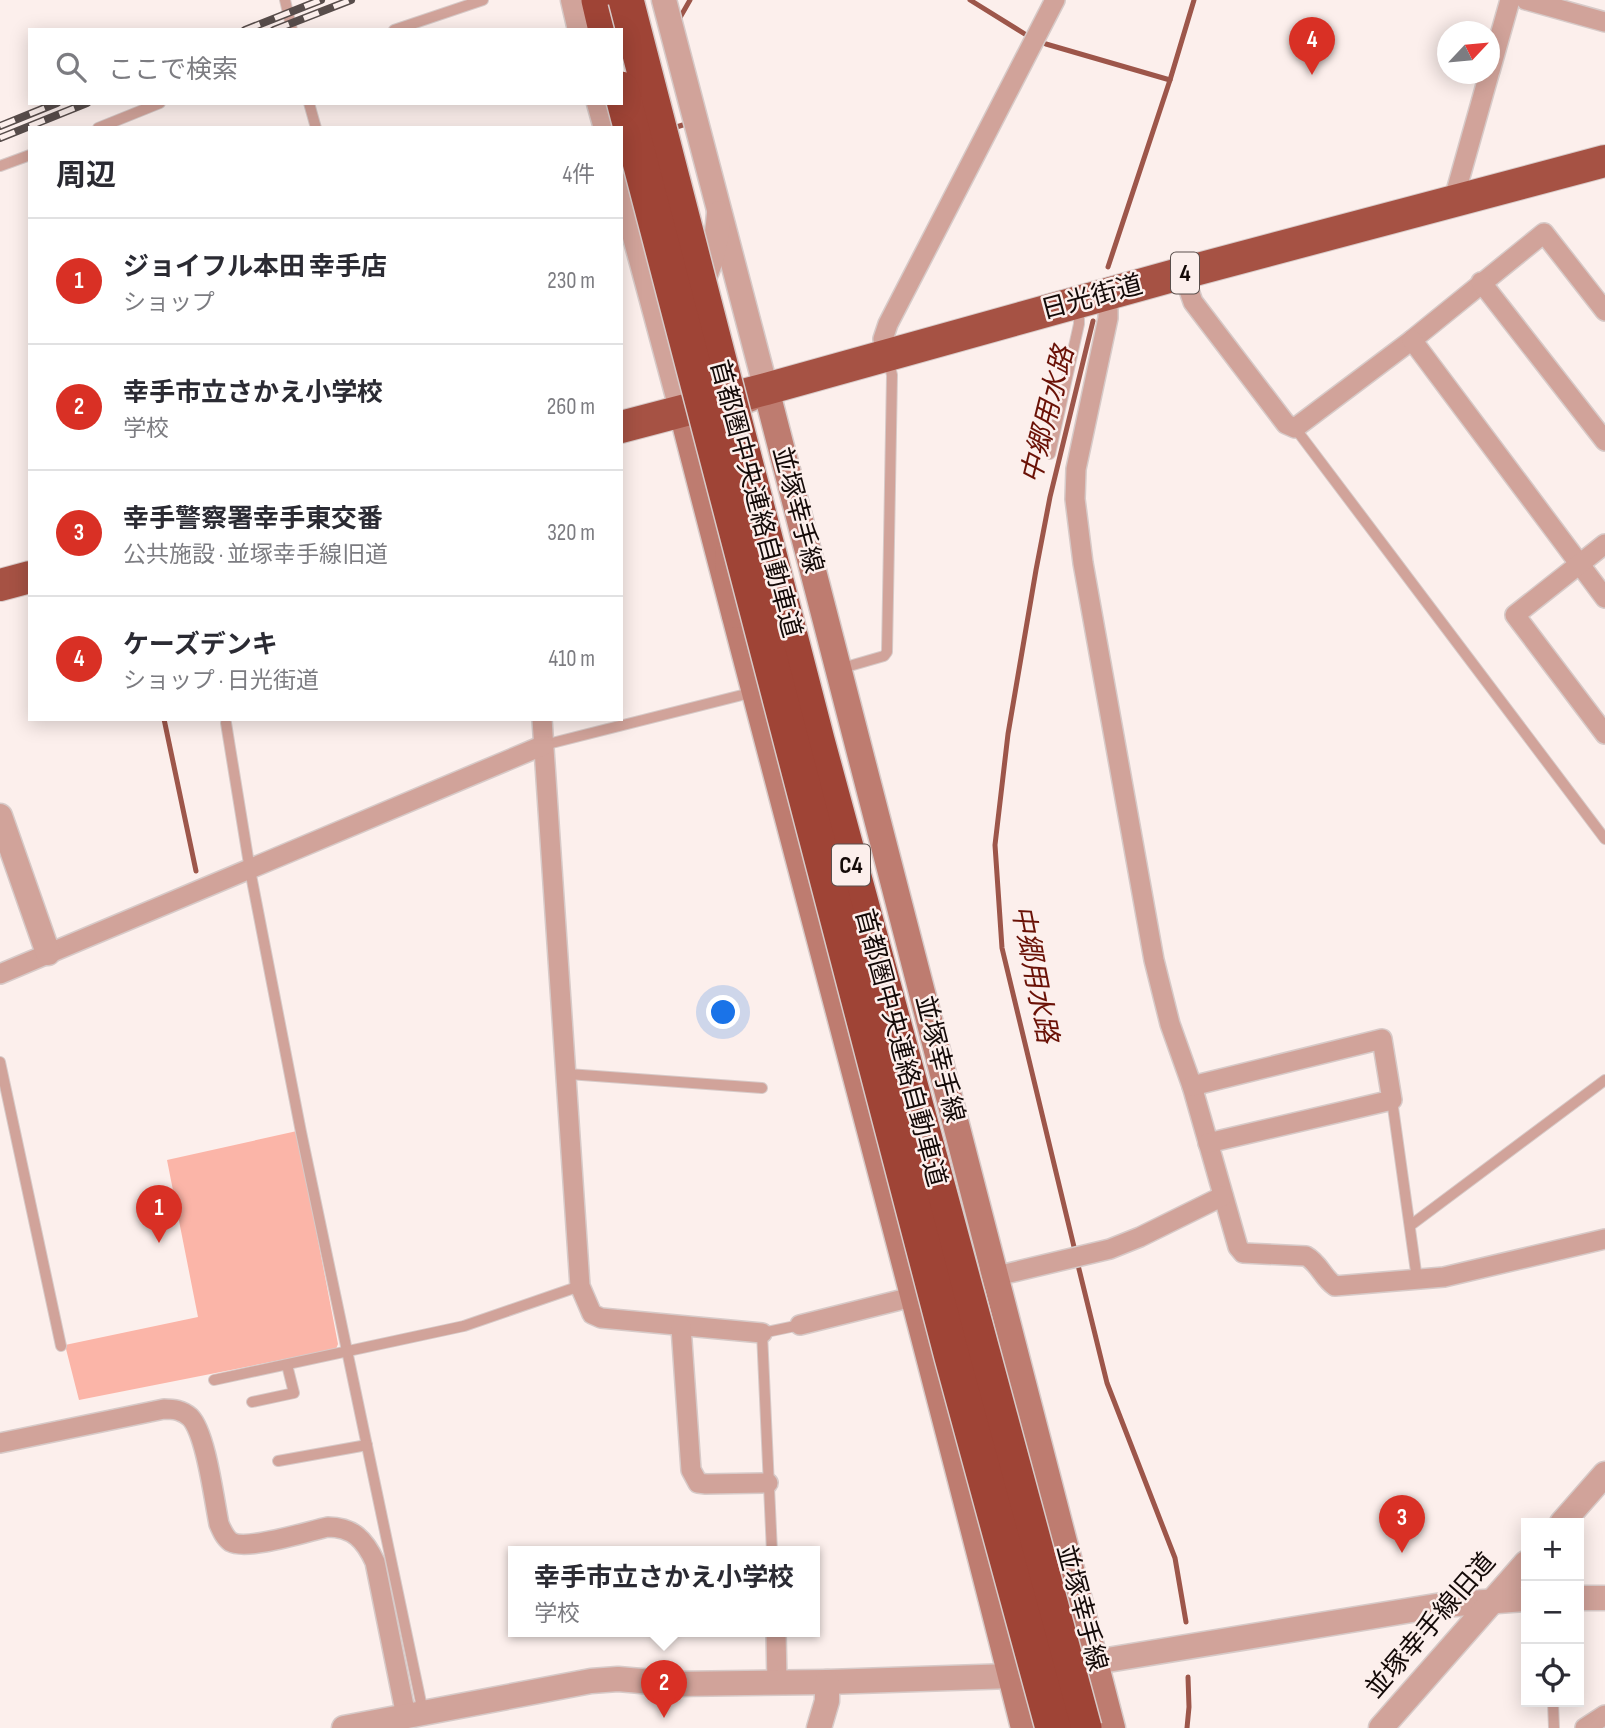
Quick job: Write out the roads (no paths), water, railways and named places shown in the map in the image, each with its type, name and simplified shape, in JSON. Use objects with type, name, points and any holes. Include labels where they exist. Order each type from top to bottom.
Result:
[{"type":"highway","points":[[599,0],[606,28]]},
{"type":"highway","name":"首都圏中央連絡自動車道","points":[[626,0],[821,754],[1084,1728]]},
{"type":"highway","name":"首都圏中央連絡自動車道","points":[[623,97],[955,1370],[1053,1728]]},
{"type":"highway","name":"日光街道","points":[[623,427],[1605,161]]},
{"type":"highway","points":[[0,585],[28,578]]},
{"type":"main road","points":[[734,615],[729,552],[730,541],[741,522],[743,507],[721,422],[729,411],[766,390]]},
{"type":"main road","name":"並塚幸手線","points":[[766,390],[1112,1728]]},
{"type":"main road","points":[[682,412],[1024,1728]]},
{"type":"main road","points":[[1012,1676],[1029,1663],[1041,1648],[1043,1640],[1023,1540],[1037,1482],[1026,1397]]},
{"type":"street","points":[[573,0],[580,28]]},
{"type":"street","points":[[664,0],[766,390]]},
{"type":"street","points":[[887,355],[883,339],[888,324],[1055,0]]},
{"type":"street","points":[[1500,34],[1510,0]]},
{"type":"street","points":[[1526,0],[1605,22]]},
{"type":"street","points":[[1453,202],[1486,84]]},
{"type":"street","points":[[600,105],[605,126]]},
{"type":"street","points":[[623,192],[682,412],[697,398],[707,377],[693,309],[694,300],[716,246],[719,213]]},
{"type":"street","points":[[1183,273],[1193,302],[1286,424],[1294,428],[1412,340],[1544,233],[1605,311]]},
{"type":"street","points":[[1481,282],[1605,442]]},
{"type":"street","points":[[1094,298],[1108,318],[1076,469],[1075,499],[1083,562],[1154,960],[1170,1024],[1192,1086],[1238,1247],[1243,1253],[1306,1256],[1314,1261],[1335,1286],[1444,1277],[1605,1240]]},
{"type":"street","points":[[1412,340],[1605,598]]},
{"type":"street","points":[[1605,544],[1515,615],[1605,734]]},
{"type":"street","points":[[542,721],[568,1074],[580,1286],[592,1314],[601,1318],[762,1333]]},
{"type":"street","points":[[0,974],[544,745]]},
{"type":"street","points":[[0,816],[48,953]]},
{"type":"street","points":[[1192,1086],[1382,1039],[1392,1100],[1209,1143]]},
{"type":"street","points":[[800,1325],[1110,1249],[1223,1196]]},
{"type":"street","points":[[681,1327],[691,1470],[694,1478],[698,1483],[706,1484],[768,1483]]},
{"type":"street","points":[[0,1443],[164,1409],[181,1411],[195,1424],[201,1438],[219,1524],[232,1542],[250,1544],[328,1527],[340,1527],[351,1530],[366,1544],[375,1562],[415,1714]]},
{"type":"street","points":[[1566,1518],[1605,1474]]},
{"type":"street","name":"並塚幸手線旧道","points":[[1381,1728],[1521,1569]]},
{"type":"street","points":[[1584,1598],[1605,1598]]},
{"type":"street","points":[[344,1728],[591,1681],[618,1679],[676,1684],[777,1683],[1012,1676],[1443,1605],[1521,1599]]},
{"type":"street","points":[[776,1637],[777,1683]]},
{"type":"street","points":[[819,1728],[827,1701],[827,1682]]},
{"type":"street","points":[[1585,1728],[1605,1715]]},
{"type":"lane","points":[[285,0],[292,28]]},
{"type":"lane","points":[[400,28],[483,0]]},
{"type":"lane","points":[[103,126],[155,105]]},
{"type":"lane","points":[[310,105],[315,126]]},
{"type":"lane","points":[[0,166],[28,156]]},
{"type":"lane","points":[[1050,454],[1079,324],[1094,298]]},
{"type":"lane","points":[[838,669],[884,656],[887,652],[892,375],[887,355]]},
{"type":"lane","points":[[1294,428],[1605,839]]},
{"type":"lane","points":[[544,745],[754,692]]},
{"type":"lane","points":[[226,723],[250,870],[367,1445],[415,1714]]},
{"type":"lane","points":[[0,1062],[61,1346]]},
{"type":"lane","points":[[568,1074],[762,1088]]},
{"type":"lane","points":[[1411,1225],[1605,1080]]},
{"type":"lane","points":[[1392,1100],[1418,1279]]},
{"type":"lane","points":[[214,1380],[287,1366],[407,1336],[464,1326],[580,1286]]},
{"type":"lane","points":[[772,1546],[762,1333],[800,1325]]},
{"type":"lane","points":[[252,1402],[294,1393],[287,1366]]},
{"type":"lane","points":[[278,1461],[367,1445]]},
{"type":"lane","points":[[1553,1707],[1554,1728]]},
{"type":"waterway","points":[[678,21],[690,0]]},
{"type":"waterway","points":[[970,0],[1028,36]]},
{"type":"waterway","name":"中郷用水路","points":[[1108,267],[1194,0]]},
{"type":"waterway","points":[[1046,44],[1170,80]]},
{"type":"waterway","points":[[670,129],[686,124],[685,119]]},
{"type":"waterway","name":"中郷用水路","points":[[1075,1251],[1002,948],[995,845],[1008,734],[1036,570],[1050,497],[1093,321]]},
{"type":"waterway","points":[[164,721],[196,871]]},
{"type":"waterway","name":"中郷用水路","points":[[1077,1261],[1107,1383],[1175,1558],[1186,1622]]},
{"type":"waterway","name":"中郷用水路","points":[[1187,1728],[1188,1677]]},
{"type":"railway","points":[[250,28],[321,0]]},
{"type":"railway","points":[[279,28],[351,0]]},
{"type":"railway","points":[[0,126],[52,105]]},
{"type":"railway","points":[[30,126],[82,105]]},
{"type":"railway","points":[[0,138],[28,127]]},
{"type":"place","name":"ケーズデンキ","points":[[1312,75]]},
{"type":"place","name":"ジョイフル本田 幸手店","points":[[159,1243]]},
{"type":"place","name":"幸手警察署幸手東交番","points":[[1402,1553]]},
{"type":"place","name":"幸手市立さかえ小学校","points":[[664,1718]]}]
